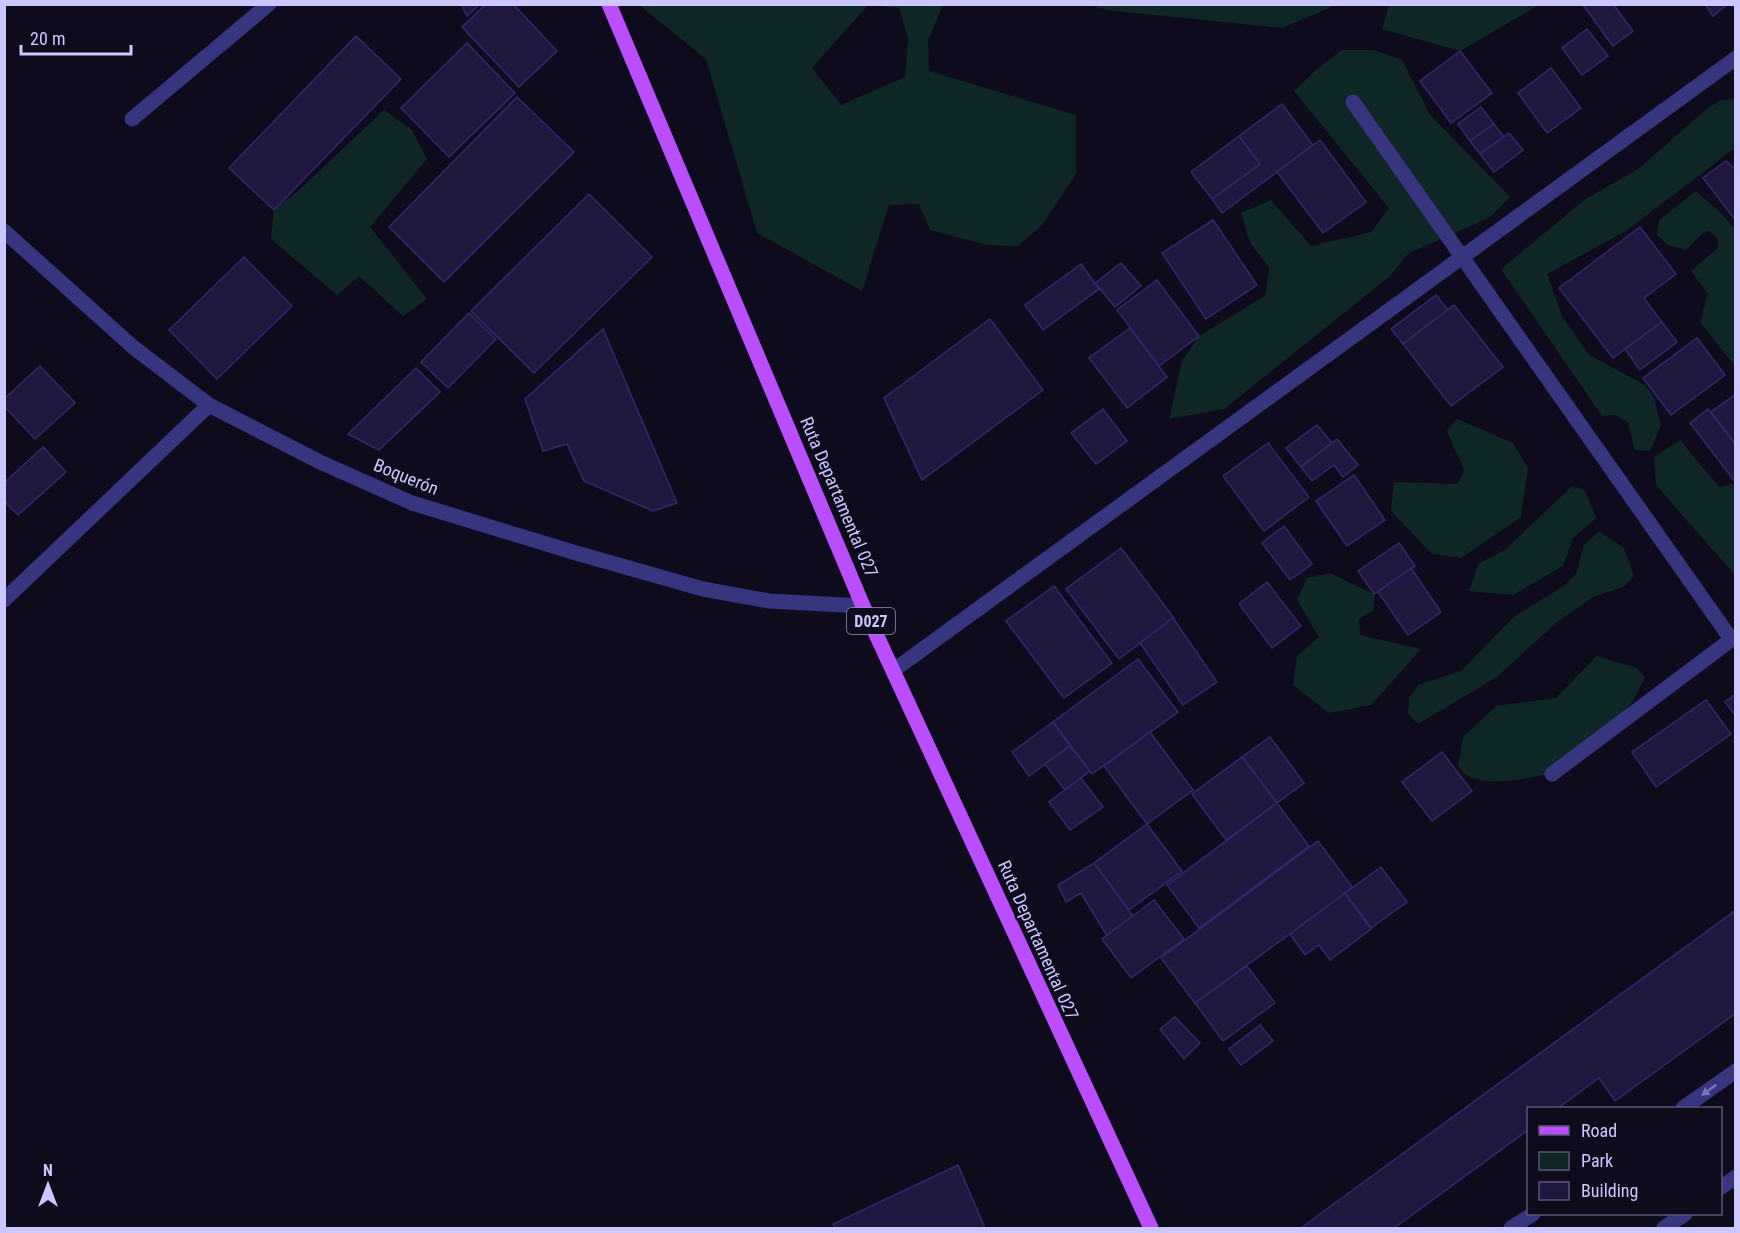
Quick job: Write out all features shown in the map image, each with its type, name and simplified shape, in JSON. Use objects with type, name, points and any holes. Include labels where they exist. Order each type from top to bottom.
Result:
[{"type":"main road","name":"Ruta Departamental 027","points":[[609,4],[863,606],[1150,1228]]},
{"type":"street","points":[[132,119],[270,4]]},
{"type":"street","points":[[894,670],[1736,58]]},
{"type":"street","points":[[1353,102],[1733,638],[1552,774]]},
{"type":"street","name":"Boquerón","points":[[4,231],[133,347],[209,405],[320,462],[412,503],[703,589],[769,601],[863,606]]},
{"type":"street","points":[[4,600],[209,405]]},
{"type":"street","points":[[1684,1107],[1736,1071]]},
{"type":"street","points":[[1722,1187],[1736,1177]]},
{"type":"street","points":[[1511,1228],[1531,1215]]},
{"type":"street","points":[[1664,1228],[1681,1218]]},
{"type":"green space","points":[[1389,4],[1539,5],[1460,51],[1382,29]]},
{"type":"green space","points":[[639,5],[868,5],[812,68],[841,105],[905,77],[908,38],[899,8],[871,5],[943,5],[928,41],[929,71],[1076,115],[1076,174],[1042,225],[1018,246],[987,245],[930,230],[919,204],[889,205],[862,291],[757,233],[706,59]]},
{"type":"green space","points":[[1088,5],[1336,5],[1282,28],[1107,10]]},
{"type":"green space","points":[[1342,50],[1374,50],[1402,60],[1430,115],[1510,197],[1489,218],[1409,253],[1389,277],[1224,409],[1169,419],[1182,361],[1199,336],[1266,295],[1269,267],[1250,243],[1241,213],[1271,200],[1311,246],[1371,232],[1389,208],[1294,91]]},
{"type":"green space","points":[[1735,99],[1735,148],[1626,231],[1547,274],[1562,316],[1589,355],[1643,384],[1653,395],[1661,425],[1650,451],[1635,450],[1628,422],[1615,415],[1602,416],[1501,269],[1584,200],[1638,169],[1708,108],[1721,100]]},
{"type":"green space","points":[[384,110],[412,130],[427,159],[370,227],[427,299],[403,316],[359,276],[337,295],[271,239],[274,210],[297,192]]},
{"type":"green space","points":[[1696,191],[1735,229],[1735,366],[1700,322],[1708,294],[1691,271],[1718,248],[1718,239],[1710,231],[1703,233],[1686,250],[1668,245],[1657,235],[1659,220]]},
{"type":"green space","points":[[1457,419],[1513,443],[1528,468],[1521,517],[1461,558],[1432,554],[1391,511],[1394,482],[1458,484],[1464,470],[1447,431]]},
{"type":"green space","points":[[1680,440],[1719,487],[1735,483],[1735,575],[1656,485],[1654,457]]},
{"type":"green space","points":[[1572,486],[1585,490],[1596,518],[1573,538],[1563,566],[1513,595],[1469,591],[1478,564],[1505,550]]},
{"type":"green space","points":[[1599,531],[1624,548],[1634,576],[1623,587],[1593,597],[1556,623],[1497,677],[1418,724],[1408,713],[1409,698],[1418,685],[1461,671],[1515,616],[1565,585],[1576,574],[1584,545]]},
{"type":"green space","points":[[1330,573],[1374,594],[1374,610],[1359,619],[1360,635],[1421,649],[1371,705],[1329,713],[1293,685],[1297,656],[1319,637],[1297,600],[1307,578]]},
{"type":"green space","points":[[1597,656],[1637,668],[1645,678],[1631,704],[1566,768],[1531,778],[1489,781],[1468,776],[1458,766],[1463,737],[1496,706],[1556,698]]},
{"type":"building","points":[[461,4],[480,4],[467,16]]},
{"type":"building","points":[[486,4],[513,4],[557,51],[519,87],[462,27]]},
{"type":"building","points":[[1613,4],[1633,31],[1613,46],[1583,5]]},
{"type":"building","points":[[1705,4],[1728,4],[1713,16]]},
{"type":"building","points":[[1587,29],[1608,56],[1582,75],[1562,48]]},
{"type":"building","points":[[356,36],[401,79],[274,210],[229,168]]},
{"type":"building","points":[[467,43],[515,93],[449,157],[401,108]]},
{"type":"building","points":[[1460,51],[1492,93],[1451,123],[1420,81]]},
{"type":"building","points":[[1551,68],[1581,108],[1547,133],[1518,93]]},
{"type":"building","points":[[517,97],[574,152],[444,282],[389,227]]},
{"type":"building","points":[[1282,104],[1313,145],[1222,213],[1212,199],[1260,164],[1239,136]]},
{"type":"building","points":[[1481,107],[1494,124],[1470,141],[1458,124]]},
{"type":"building","points":[[1494,124],[1504,137],[1480,154],[1470,141]]},
{"type":"building","points":[[1509,133],[1523,150],[1494,172],[1480,154]]},
{"type":"building","points":[[1239,136],[1260,164],[1212,199],[1191,172]]},
{"type":"building","points":[[1320,140],[1366,202],[1323,233],[1277,172]]},
{"type":"building","points":[[1726,161],[1736,170],[1736,221],[1703,178]]},
{"type":"building","points":[[589,194],[652,257],[534,373],[471,311]]},
{"type":"building","points":[[1213,220],[1257,285],[1206,319],[1162,253]]},
{"type":"building","points":[[1640,227],[1676,274],[1644,298],[1662,322],[1613,358],[1559,288]]},
{"type":"building","points":[[244,257],[292,306],[217,379],[169,330]]},
{"type":"building","points":[[1121,263],[1141,286],[1115,307],[1095,283]]},
{"type":"building","points":[[1081,264],[1099,289],[1043,330],[1025,305]]},
{"type":"building","points":[[1157,280],[1199,336],[1159,366],[1117,310]]},
{"type":"building","points":[[1436,295],[1448,310],[1403,344],[1391,329]]},
{"type":"building","points":[[1454,305],[1503,367],[1451,406],[1403,344]]},
{"type":"building","points":[[469,313],[496,339],[448,388],[421,362]]},
{"type":"building","points":[[990,319],[1043,390],[922,480],[884,398]]},
{"type":"building","points":[[1662,322],[1677,342],[1640,370],[1625,349]]},
{"type":"building","points":[[1130,328],[1167,377],[1127,408],[1089,358]]},
{"type":"building","points":[[603,329],[677,503],[653,511],[584,481],[567,444],[543,451],[525,399]]},
{"type":"building","points":[[1697,338],[1725,375],[1671,415],[1643,378]]},
{"type":"building","points":[[40,366],[75,403],[35,439],[4,406],[4,399]]},
{"type":"building","points":[[416,368],[440,392],[379,450],[348,434]]},
{"type":"building","points":[[1736,394],[1736,445],[1711,412]]},
{"type":"building","points":[[1103,409],[1127,441],[1096,464],[1071,433]]},
{"type":"building","points":[[1708,409],[1736,445],[1736,483],[1690,423]]},
{"type":"building","points":[[1317,425],[1332,443],[1301,467],[1286,448]]},
{"type":"building","points":[[1337,439],[1358,465],[1343,477],[1334,465],[1312,481],[1301,467]]},
{"type":"building","points":[[1268,443],[1309,497],[1264,531],[1223,476]]},
{"type":"building","points":[[43,447],[66,472],[18,515],[4,501],[4,483]]},
{"type":"building","points":[[1354,475],[1385,520],[1347,546],[1316,501]]},
{"type":"building","points":[[1284,526],[1312,564],[1290,580],[1262,543]]},
{"type":"building","points":[[1399,543],[1415,566],[1374,594],[1358,571]]},
{"type":"building","points":[[1121,548],[1174,618],[1119,659],[1066,589]]},
{"type":"building","points":[[1411,568],[1441,612],[1408,635],[1378,592]]},
{"type":"building","points":[[1267,582],[1301,626],[1272,648],[1239,604]]},
{"type":"building","points":[[1054,586],[1112,663],[1064,698],[1006,621]]},
{"type":"building","points":[[1173,618],[1217,682],[1183,705],[1140,643]]},
{"type":"building","points":[[1138,659],[1178,712],[1092,774],[1053,722]]},
{"type":"building","points":[[1736,694],[1736,716],[1725,702]]},
{"type":"building","points":[[1706,700],[1731,734],[1656,787],[1632,752]]},
{"type":"building","points":[[1053,722],[1070,746],[1029,776],[1012,752]]},
{"type":"building","points":[[1150,732],[1193,790],[1147,824],[1104,766]]},
{"type":"building","points":[[1270,737],[1304,783],[1277,803],[1242,757]]},
{"type":"building","points":[[1070,746],[1090,771],[1065,790],[1045,764]]},
{"type":"building","points":[[1442,752],[1472,791],[1432,821],[1402,782]]},
{"type":"building","points":[[1242,757],[1277,803],[1226,840],[1192,794]]},
{"type":"building","points":[[1081,778],[1103,807],[1070,830],[1049,802]]},
{"type":"building","points":[[1277,803],[1309,846],[1199,928],[1167,885]]},
{"type":"building","points":[[1147,824],[1182,871],[1129,910],[1094,863]]},
{"type":"building","points":[[1318,841],[1353,888],[1195,1003],[1161,958]]},
{"type":"building","points":[[1094,863],[1133,916],[1107,936],[1081,893],[1066,902],[1058,885]]},
{"type":"building","points":[[1381,867],[1407,902],[1371,928],[1345,893]]},
{"type":"building","points":[[1345,893],[1371,929],[1330,960],[1319,945],[1305,955],[1290,934]]},
{"type":"building","points":[[1154,900],[1184,939],[1131,978],[1102,939]]},
{"type":"building","points":[[1736,910],[1736,1013],[1615,1101],[1599,1078],[1559,1107],[1527,1107],[1527,1131],[1394,1228],[1301,1228]]},
{"type":"building","points":[[1247,966],[1275,1003],[1223,1041],[1195,1003]]},
{"type":"building","points":[[1175,1017],[1200,1043],[1184,1059],[1160,1029]]},
{"type":"building","points":[[1260,1025],[1273,1041],[1241,1065],[1229,1049]]},
{"type":"building","points":[[958,1165],[985,1228],[835,1228],[833,1224]]}]
